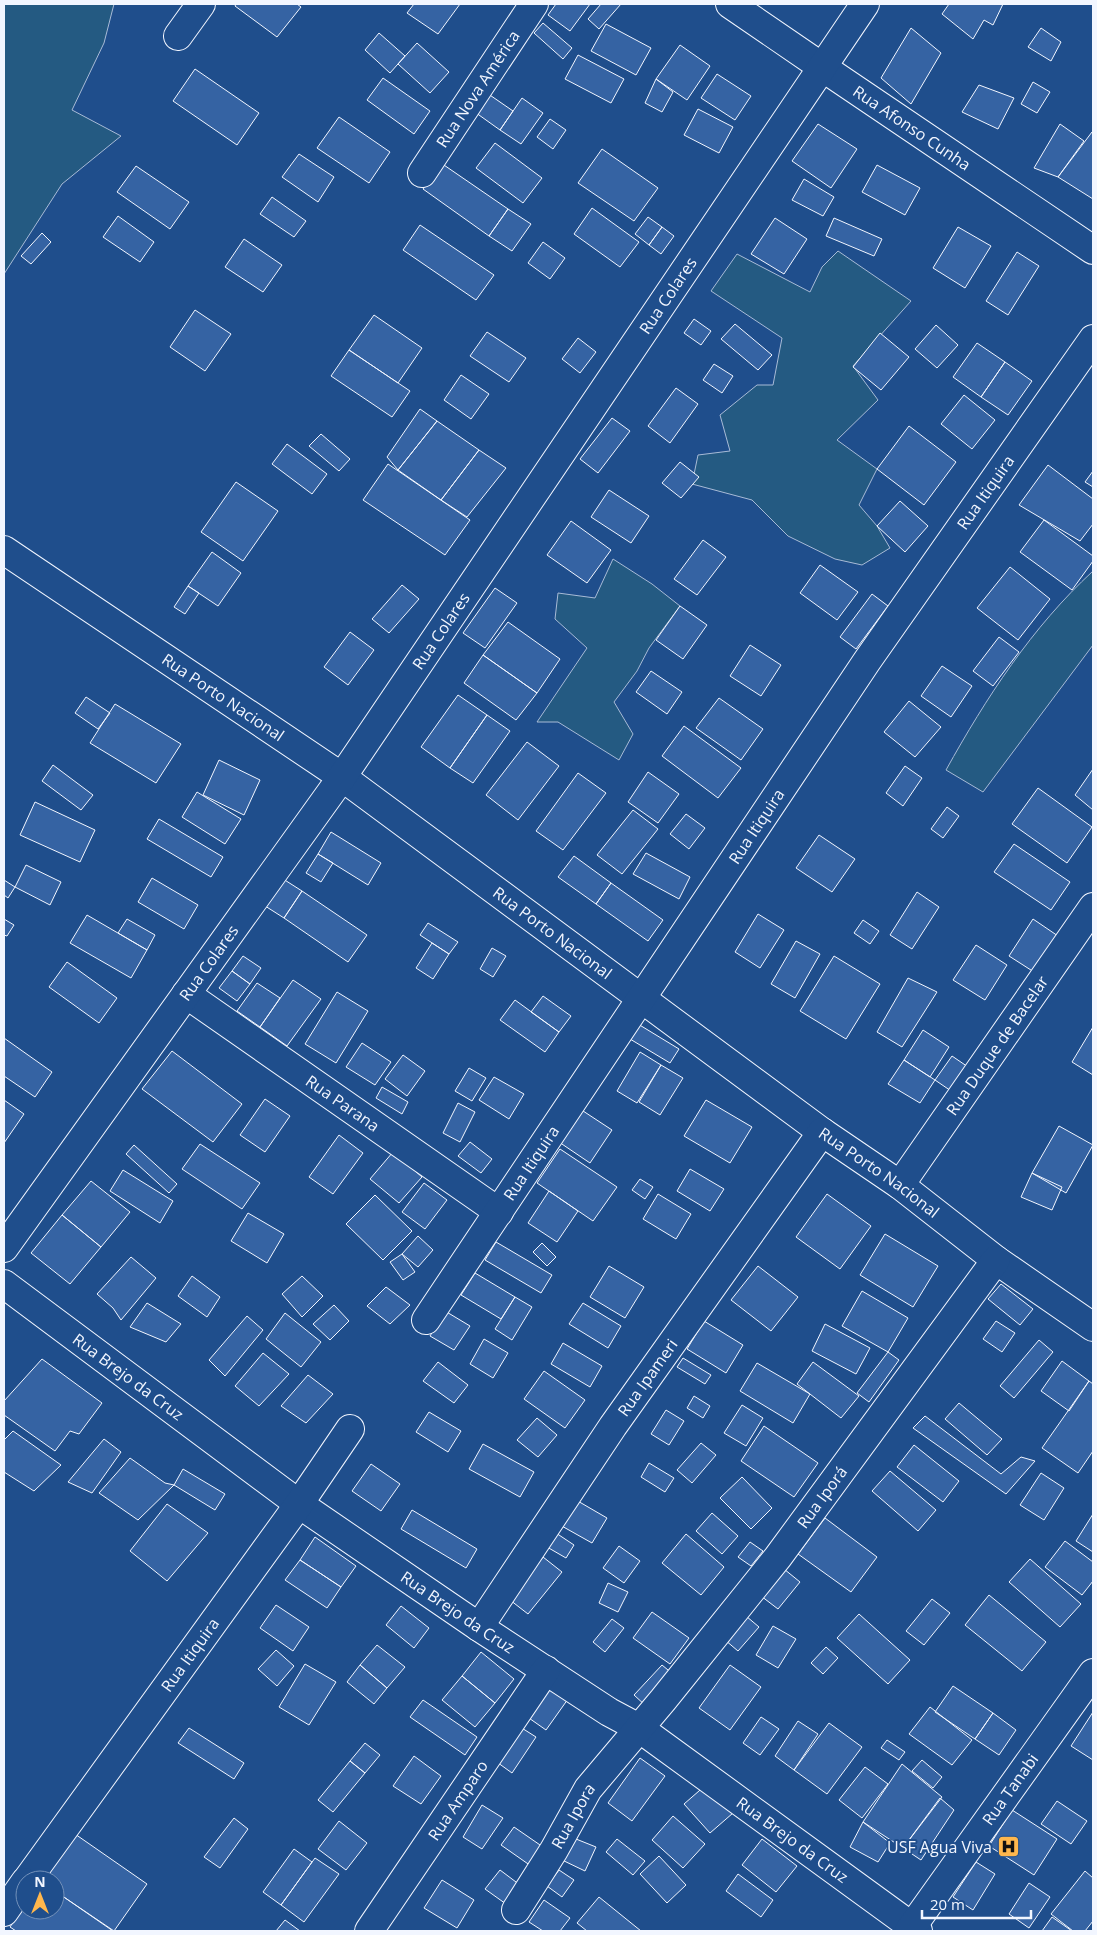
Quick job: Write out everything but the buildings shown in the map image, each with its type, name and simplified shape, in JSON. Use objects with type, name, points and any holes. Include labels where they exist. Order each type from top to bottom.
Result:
[{"type":"street","points":[[178,36],[201,4]]},
{"type":"street","name":"Rua Nova América","points":[[422,173],[534,4]]},
{"type":"street","name":"Rua Afonso Cunha","points":[[730,4],[1093,250]]},
{"type":"street","name":"Rua Colares","points":[[4,1248],[342,777],[865,4]]},
{"type":"street","name":"Rua Itiquira","points":[[426,1320],[867,660],[1093,339]]},
{"type":"street","name":"Rua Porto Nacional","points":[[4,550],[342,777],[822,1132],[900,1185],[996,1260],[1093,1327]]},
{"type":"street","name":"Rua Duque de Bacelar","points":[[900,1185],[1093,906]]},
{"type":"street","name":"Rua Parana","points":[[186,994],[499,1212]]},
{"type":"street","name":"Rua Ipameri","points":[[479,1627],[613,1426],[822,1132]]},
{"type":"street","name":"Rua Iporá","points":[[639,1728],[778,1556],[996,1260]]},
{"type":"street","name":"Rua Brejo da Cruz","points":[[4,1284],[299,1504],[479,1627],[609,1712],[639,1728],[913,1930]]},
{"type":"street","name":"Rua Itiquira","points":[[34,1870],[299,1504],[350,1429]]},
{"type":"street","name":"Rua Amparo","points":[[369,1931],[546,1670]]},
{"type":"street","name":"Rua Tanabi","points":[[913,1930],[1093,1673]]},
{"type":"street","name":"Rua Ipora","points":[[516,1910],[554,1850],[588,1789],[639,1728]]},
{"type":"street","name":"Rua Itiquira","points":[[4,1912],[15,1896]]},
{"type":"shaded area","points":[[4,4],[114,4],[104,43],[72,110],[121,136],[62,184],[4,274]]},
{"type":"shaded area","points":[[838,251],[911,301],[853,366],[878,400],[837,440],[877,469],[859,505],[877,526],[890,548],[862,565],[835,559],[788,536],[752,500],[692,484],[698,455],[730,451],[720,415],[757,385],[773,385],[782,338],[711,291],[737,254],[810,292],[822,267]]},
{"type":"shaded area","points":[[613,559],[652,584],[680,606],[649,648],[637,671],[614,702],[633,734],[619,760],[558,722],[537,722],[587,648],[555,619],[558,593],[595,598]]},
{"type":"shaded area","points":[[1093,571],[1093,645],[983,792],[946,770],[977,716],[1012,664],[1050,616]]},
{"type":"place","name":"USF Agua Viva","points":[[1008,1847]]}]
